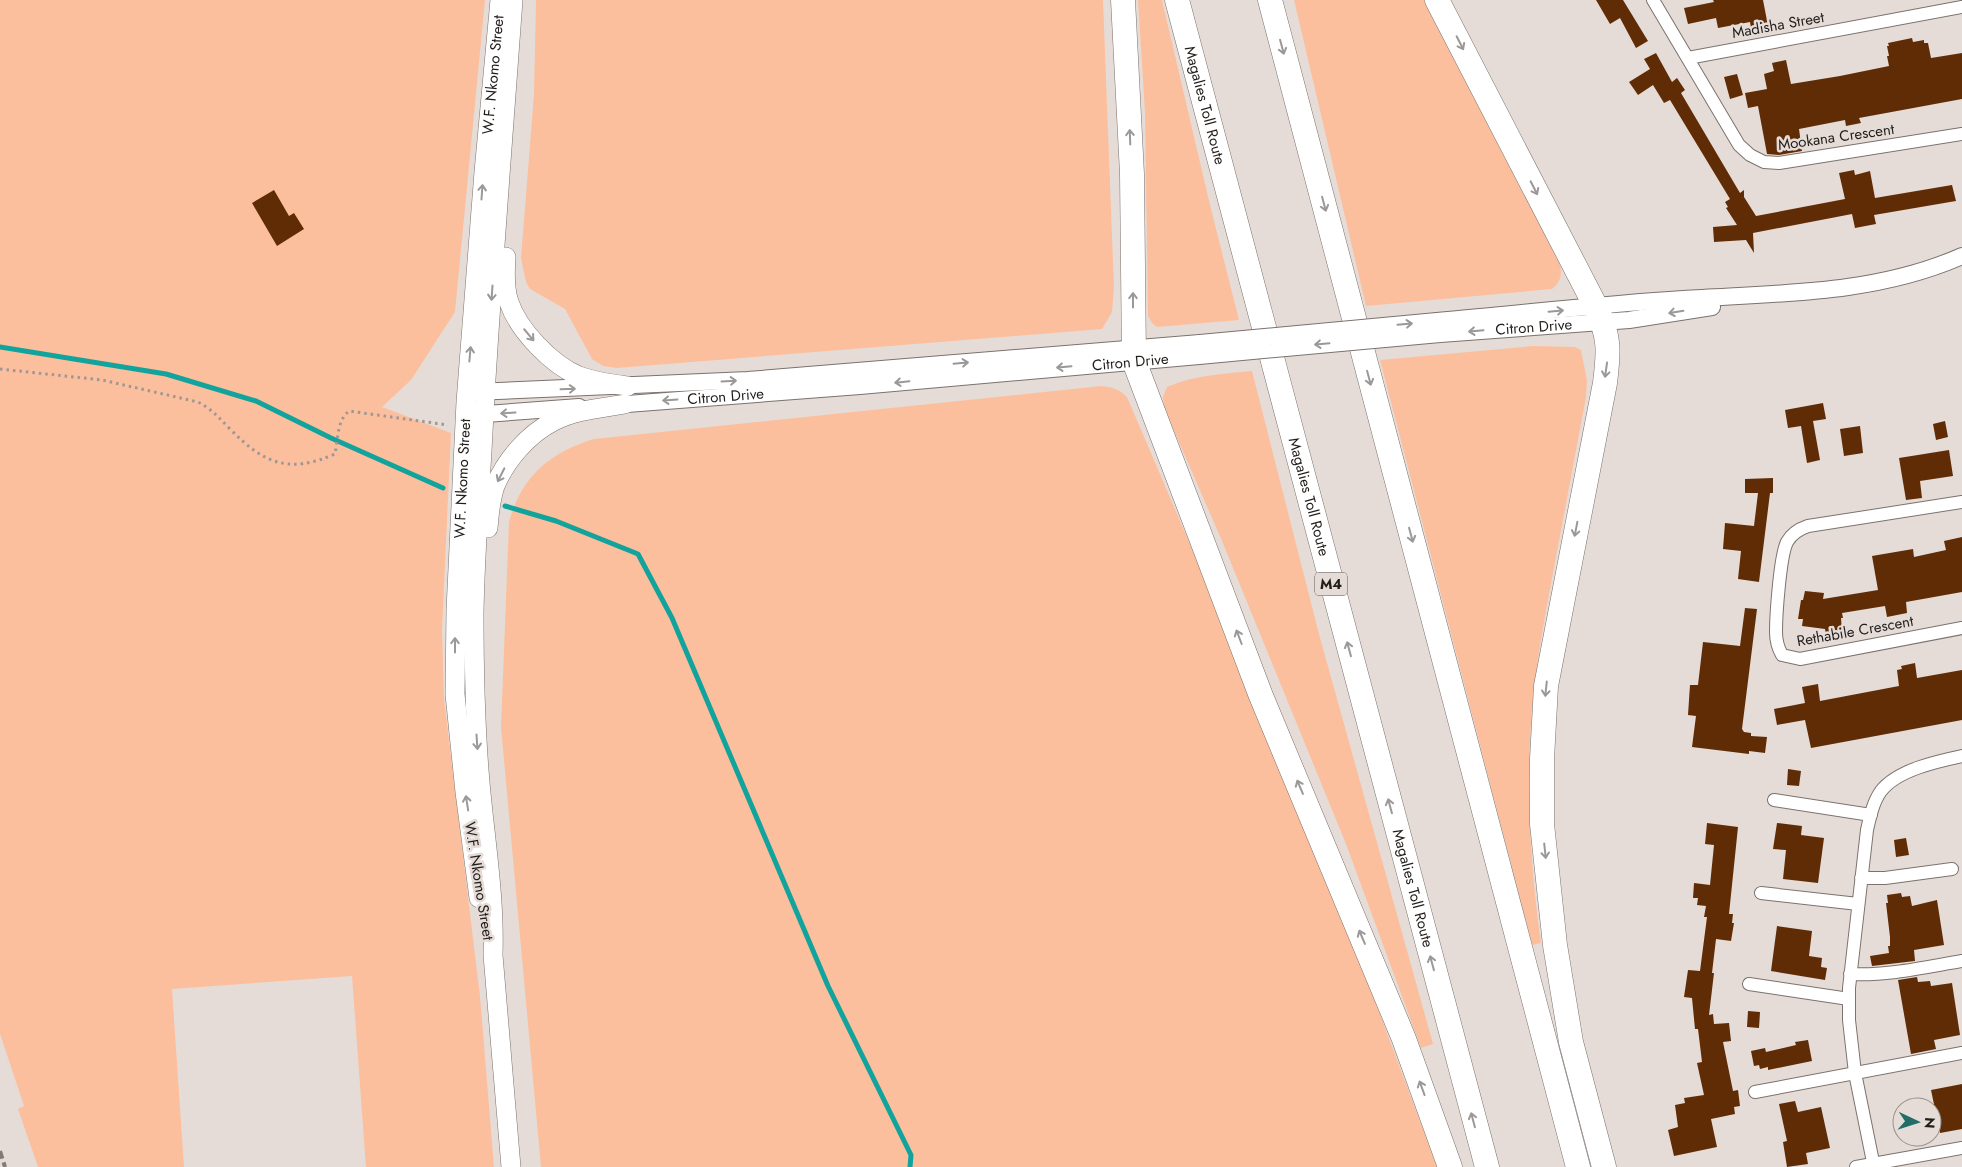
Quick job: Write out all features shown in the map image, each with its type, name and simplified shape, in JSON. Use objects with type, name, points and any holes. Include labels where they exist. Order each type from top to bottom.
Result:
[{"type":"highway","points":[[1123,0],[1131,165],[1134,355],[1261,696],[1404,1038],[1450,1167]]},
{"type":"highway","name":"Magalies Toll Route","points":[[1177,0],[1487,1167]]},
{"type":"highway","points":[[1270,0],[1578,1167]]},
{"type":"highway","points":[[1437,0],[1599,314],[1609,352],[1605,383],[1546,686],[1542,759],[1542,824],[1554,945],[1571,1042],[1604,1167]]},
{"type":"main road","name":"W.F. Nkomo Street","points":[[492,955],[484,930],[480,908],[455,694],[456,610],[465,421],[484,172],[500,0]]},
{"type":"main road","name":"W.F. Nkomo Street","points":[[511,1167],[492,955],[494,928],[492,896],[480,783],[474,694],[476,547],[513,0]]},
{"type":"main road","points":[[511,30],[505,277],[509,302],[516,317],[529,336],[566,369],[579,376],[602,382],[627,395]]},
{"type":"main road","points":[[474,694],[489,523],[494,488],[517,450],[554,421],[627,395]]},
{"type":"street","name":"Mookana Crescent","points":[[1653,0],[1739,145],[1750,156],[1764,162],[1795,161],[1962,134]]},
{"type":"street","name":"Madisha Street","points":[[1688,58],[1962,7]]},
{"type":"street","name":"Citron Drive","points":[[467,392],[627,395],[860,386],[1134,355],[1599,314],[1630,320],[1793,293],[1863,284],[1914,274],[1960,257]]},
{"type":"street","name":"Citron Drive","points":[[465,421],[484,414],[627,395]]},
{"type":"street","name":"Rethabile Crescent","points":[[1962,502],[1808,526],[1795,532],[1786,543],[1782,558],[1776,633],[1782,655],[1800,659],[1962,628]]},
{"type":"street","points":[[1874,1165],[1855,1073],[1849,999],[1850,974],[1867,830],[1871,814],[1882,790],[1893,779],[1910,771],[1962,756]]},
{"type":"street","points":[[1774,800],[1871,814]]},
{"type":"street","points":[[1861,878],[1885,878],[1952,869]]},
{"type":"street","points":[[1761,893],[1858,904]]},
{"type":"street","points":[[1850,974],[1864,975],[1962,961]]},
{"type":"street","points":[[1749,984],[1849,999]]},
{"type":"street","points":[[1754,1092],[1962,1053]]},
{"type":"street","points":[[1856,1167],[1962,1148]]},
{"type":"path","points":[[0,368],[102,380],[198,402],[212,409],[236,435],[261,456],[288,465],[316,462],[335,454],[344,414],[349,411],[465,421]]},
{"type":"shaded area","points":[[0,0],[485,0],[455,312],[411,380],[382,407],[451,433],[442,629],[444,699],[480,996],[494,1167],[366,1167],[352,976],[172,989],[184,1167],[38,1167],[18,1109],[24,1106],[0,1034]]},
{"type":"shaded area","points":[[536,0],[1103,0],[1114,288],[1112,312],[1102,329],[617,368],[603,366],[592,359],[565,309],[530,289],[526,282],[521,258],[534,94]]},
{"type":"shaded area","points":[[1138,0],[1162,0],[1239,320],[1157,327],[1148,316],[1145,113]]},
{"type":"shaded area","points":[[1294,0],[1424,0],[1560,264],[1560,278],[1552,289],[1366,306]]},
{"type":"shaded area","points":[[1533,346],[1575,347],[1581,350],[1587,380],[1586,397],[1538,656],[1534,689],[1529,784],[1531,848],[1541,943],[1532,945],[1380,360]]},
{"type":"shaded area","points":[[1252,371],[1319,634],[1433,1044],[1421,1048],[1346,844],[1222,541],[1165,410],[1163,397],[1167,387],[1198,377]]},
{"type":"shaded area","points":[[1101,386],[1115,389],[1127,397],[1261,710],[1334,891],[1437,1167],[541,1167],[501,727],[509,522],[514,506],[530,479],[551,459],[578,444],[594,439]]},
{"type":"building","points":[[1596,0],[1623,0],[1648,41],[1636,48],[1620,18],[1610,24]]},
{"type":"building","points":[[1713,0],[1763,0],[1769,31],[1752,34],[1750,22],[1718,28],[1716,18],[1688,24],[1684,8],[1714,2]]},
{"type":"building","points":[[1912,38],[1913,42],[1924,40],[1924,43],[1928,43],[1931,58],[1962,53],[1962,99],[1859,118],[1861,123],[1846,126],[1845,120],[1799,129],[1802,151],[1779,155],[1767,154],[1758,106],[1748,108],[1745,93],[1767,89],[1764,74],[1774,71],[1772,63],[1786,60],[1791,84],[1840,76],[1889,66],[1887,56],[1889,56],[1888,43]]},
{"type":"building","points":[[1656,53],[1672,82],[1677,78],[1685,90],[1681,93],[1740,193],[1744,190],[1744,197],[1756,216],[1845,199],[1839,173],[1854,170],[1855,175],[1870,171],[1875,198],[1952,185],[1956,201],[1874,215],[1876,224],[1855,228],[1852,214],[1753,233],[1754,253],[1746,240],[1714,242],[1713,227],[1737,225],[1726,208],[1728,207],[1725,202],[1730,199],[1670,100],[1664,103],[1653,85],[1638,95],[1629,82],[1650,69],[1644,59]]},
{"type":"building","points":[[1737,74],[1743,95],[1730,99],[1724,77]]},
{"type":"building","points":[[274,190],[289,216],[294,213],[304,229],[277,246],[252,203]]},
{"type":"building","points":[[1823,403],[1826,419],[1813,421],[1820,460],[1807,463],[1801,426],[1788,428],[1785,410]]},
{"type":"building","points":[[1945,421],[1948,437],[1936,440],[1933,424]]},
{"type":"building","points":[[1860,426],[1863,453],[1844,456],[1840,429]]},
{"type":"building","points":[[1949,450],[1953,476],[1920,481],[1922,498],[1906,500],[1899,458]]},
{"type":"building","points":[[1773,478],[1773,493],[1770,493],[1759,582],[1738,579],[1741,551],[1723,549],[1725,523],[1754,526],[1758,493],[1745,493],[1745,479]]},
{"type":"building","points":[[1962,537],[1962,592],[1906,602],[1907,613],[1887,617],[1885,606],[1842,613],[1842,632],[1826,635],[1825,629],[1802,626],[1803,619],[1798,619],[1801,600],[1803,600],[1805,591],[1824,593],[1823,599],[1878,590],[1872,556],[1913,549],[1914,557],[1946,550],[1944,541]]},
{"type":"building","points":[[1745,608],[1757,609],[1742,729],[1744,732],[1751,733],[1751,736],[1767,737],[1765,753],[1749,751],[1749,754],[1692,747],[1696,716],[1688,715],[1690,685],[1698,685],[1703,642],[1740,646]]},
{"type":"building","points":[[1915,663],[1917,678],[1962,670],[1962,720],[1811,748],[1805,720],[1777,725],[1774,709],[1805,703],[1802,687],[1818,684],[1820,701],[1899,686],[1897,670],[1902,669],[1901,666]]},
{"type":"building","points":[[1788,769],[1801,771],[1799,786],[1787,785]]},
{"type":"building","points":[[1707,823],[1738,827],[1729,914],[1733,914],[1732,923],[1734,923],[1731,941],[1716,939],[1709,1015],[1713,1014],[1714,1024],[1729,1023],[1731,1041],[1723,1042],[1733,1091],[1738,1090],[1740,1106],[1734,1107],[1735,1114],[1711,1119],[1717,1147],[1674,1156],[1668,1130],[1678,1127],[1675,1105],[1685,1103],[1684,1098],[1704,1095],[1697,1063],[1702,1062],[1698,1029],[1695,1029],[1692,998],[1684,997],[1688,970],[1700,971],[1707,917],[1704,917],[1706,906],[1697,905],[1698,898],[1693,898],[1694,883],[1710,885],[1714,845],[1705,844]]},
{"type":"building","points":[[1777,823],[1802,826],[1801,835],[1824,838],[1818,883],[1783,879],[1786,850],[1773,849]]},
{"type":"building","points":[[1906,838],[1909,855],[1896,857],[1894,840]]},
{"type":"building","points":[[1901,893],[1902,897],[1910,896],[1912,906],[1937,900],[1944,945],[1914,950],[1915,961],[1872,966],[1870,956],[1889,953],[1890,937],[1886,903],[1888,903],[1887,895]]},
{"type":"building","points":[[1777,926],[1812,931],[1809,956],[1822,958],[1821,967],[1827,968],[1825,980],[1771,971]]},
{"type":"building","points":[[1917,977],[1918,982],[1930,981],[1931,986],[1952,983],[1960,1035],[1934,1040],[1936,1049],[1911,1054],[1898,980]]},
{"type":"building","points":[[1748,1011],[1760,1012],[1759,1028],[1747,1027]]},
{"type":"building","points":[[1808,1040],[1812,1061],[1768,1070],[1768,1067],[1760,1069],[1759,1065],[1754,1066],[1751,1051],[1765,1048],[1766,1052],[1796,1045],[1795,1042]]},
{"type":"building","points":[[1962,1084],[1962,1129],[1942,1133],[1942,1097],[1932,1097],[1931,1090]]},
{"type":"building","points":[[1795,1101],[1798,1112],[1821,1107],[1830,1148],[1806,1153],[1808,1164],[1787,1167],[1783,1142],[1787,1141],[1779,1104]]},
{"type":"waterway","points":[[0,347],[166,374],[256,401],[331,438],[443,488]]},
{"type":"waterway","points":[[505,506],[556,521],[638,554],[672,618],[828,986],[911,1155],[910,1167]]},
{"type":"railway","points":[[0,1151],[5,1167]]}]
